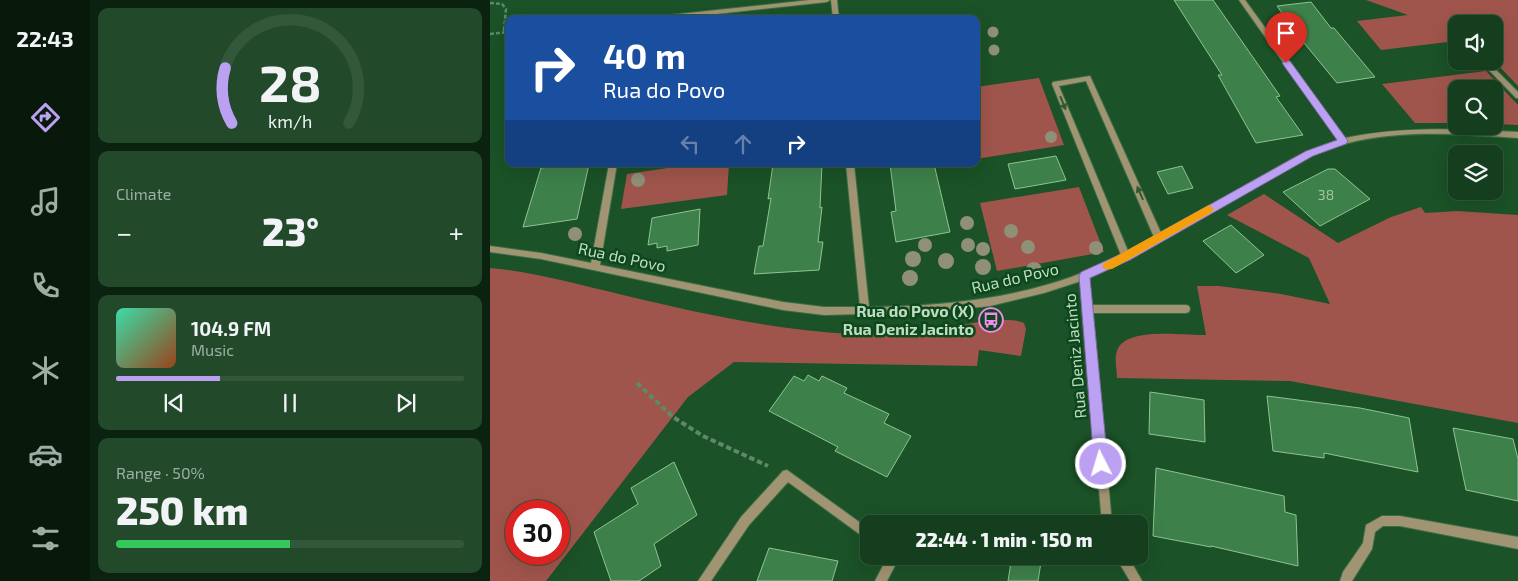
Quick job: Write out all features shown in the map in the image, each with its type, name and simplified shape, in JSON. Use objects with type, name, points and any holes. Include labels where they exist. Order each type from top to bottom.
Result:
[{"type":"street","points":[[688,15],[827,0]]},
{"type":"street","points":[[834,0],[836,15]]},
{"type":"street","points":[[1242,0],[1343,141]]},
{"type":"street","points":[[1492,70],[1518,96]]},
{"type":"street","points":[[1126,256],[1055,84],[1088,78],[1159,238]]},
{"type":"street","name":"Rua do Povo","points":[[490,249],[594,266],[783,306],[824,311],[911,310],[990,302],[1044,289],[1085,276],[1159,238],[1310,153],[1343,141],[1374,135],[1410,132],[1518,135]]},
{"type":"street","points":[[594,266],[612,167]]},
{"type":"street","points":[[850,167],[865,312]]},
{"type":"street","name":"Rua Deniz Jacinto","points":[[1085,276],[1106,515]]},
{"type":"street","points":[[1088,309],[1186,309]]},
{"type":"street","points":[[704,581],[745,520],[787,475],[860,529]]},
{"type":"street","points":[[1346,581],[1346,576],[1368,545],[1370,528],[1382,521],[1400,521],[1518,543]]},
{"type":"street","points":[[881,581],[889,565]]},
{"type":"street","points":[[1126,565],[1136,581]]},
{"type":"path","points":[[490,3],[502,4],[506,9],[505,15]]},
{"type":"path","points":[[505,16],[505,30]]},
{"type":"path","points":[[490,34],[505,32]]},
{"type":"path","points":[[637,383],[673,417],[703,436],[787,475]]},
{"type":"shaded area","points":[[1366,0],[1518,0],[1518,86],[1503,70],[1503,15],[1448,15],[1448,42],[1381,50],[1357,21],[1408,15]]},
{"type":"shaded area","points":[[1486,71],[1494,80],[1448,80],[1448,123],[1415,123],[1382,84]]},
{"type":"shaded area","points":[[1039,78],[1064,145],[980,158],[980,86]]},
{"type":"shaded area","points":[[1503,89],[1518,105],[1518,125],[1503,124]]},
{"type":"shaded area","points":[[675,167],[729,167],[727,195],[621,209],[627,174]]},
{"type":"shaded area","points":[[1079,187],[1104,252],[997,271],[980,203]]},
{"type":"shaded area","points":[[1264,194],[1338,243],[1391,217],[1421,207],[1425,213],[1458,211],[1518,215],[1518,423],[1290,381],[1117,378],[1117,351],[1122,343],[1131,338],[1157,334],[1206,335],[1197,286],[1219,286],[1281,294],[1330,304],[1309,258],[1227,215]]},
{"type":"shaded area","points":[[490,268],[541,276],[736,320],[822,332],[881,335],[922,332],[986,321],[1014,320],[1024,323],[1026,329],[1021,356],[979,350],[977,366],[734,362],[688,397],[570,550],[570,500],[505,500],[505,565],[558,565],[546,581],[490,581]]},
{"type":"building","points":[[1174,0],[1213,0],[1280,96],[1276,97],[1303,135],[1256,143],[1218,75],[1222,75]]},
{"type":"building","points":[[1311,2],[1331,28],[1334,28],[1375,77],[1337,83],[1300,38],[1277,6]]},
{"type":"building","points":[[1056,156],[1066,180],[1015,189],[1008,164]]},
{"type":"building","points":[[1182,166],[1193,188],[1168,194],[1157,172]]},
{"type":"building","points":[[588,167],[577,219],[523,227],[541,168]]},
{"type":"building","points":[[773,167],[822,167],[820,208],[822,207],[818,242],[823,242],[819,270],[754,274],[759,246],[763,246],[771,198],[768,199]]},
{"type":"building","points":[[890,167],[935,167],[950,232],[896,242],[891,212],[896,211]]},
{"type":"building","points":[[1328,169],[1335,169],[1370,199],[1320,226],[1283,192]]},
{"type":"building","points":[[700,209],[698,245],[667,251],[667,246],[657,248],[657,243],[648,245],[652,218]]},
{"type":"building","points":[[1231,225],[1264,255],[1236,273],[1203,241]]},
{"type":"building","points":[[808,375],[819,381],[822,376],[847,388],[844,393],[889,414],[884,423],[911,436],[887,477],[835,451],[838,447],[769,411],[794,376],[804,381]]},
{"type":"building","points":[[1150,392],[1204,400],[1205,442],[1149,434]]},
{"type":"building","points":[[1267,396],[1360,408],[1409,418],[1418,472],[1324,453],[1324,458],[1273,451]]},
{"type":"building","points":[[1453,428],[1513,439],[1518,459],[1518,501],[1466,490]]},
{"type":"building","points":[[674,462],[697,515],[654,544],[661,566],[639,581],[611,581],[594,532],[638,504],[631,488]]},
{"type":"building","points":[[1156,468],[1284,496],[1285,512],[1296,515],[1298,566],[1211,546],[1153,536]]},
{"type":"building","points":[[769,548],[838,561],[832,581],[757,581]]},
{"type":"building","points":[[1011,565],[1041,565],[1038,581],[1008,581]]},
{"type":"slow traffic","points":[[1108,266],[1209,209]]},
{"type":"place","name":"Rua do Povo (X) Rua Deniz Jacinto","points":[[991,320]]},
{"type":"route","points":[[1101,464],[1085,276],[1112,264],[1310,153],[1343,141],[1286,63]]}]
